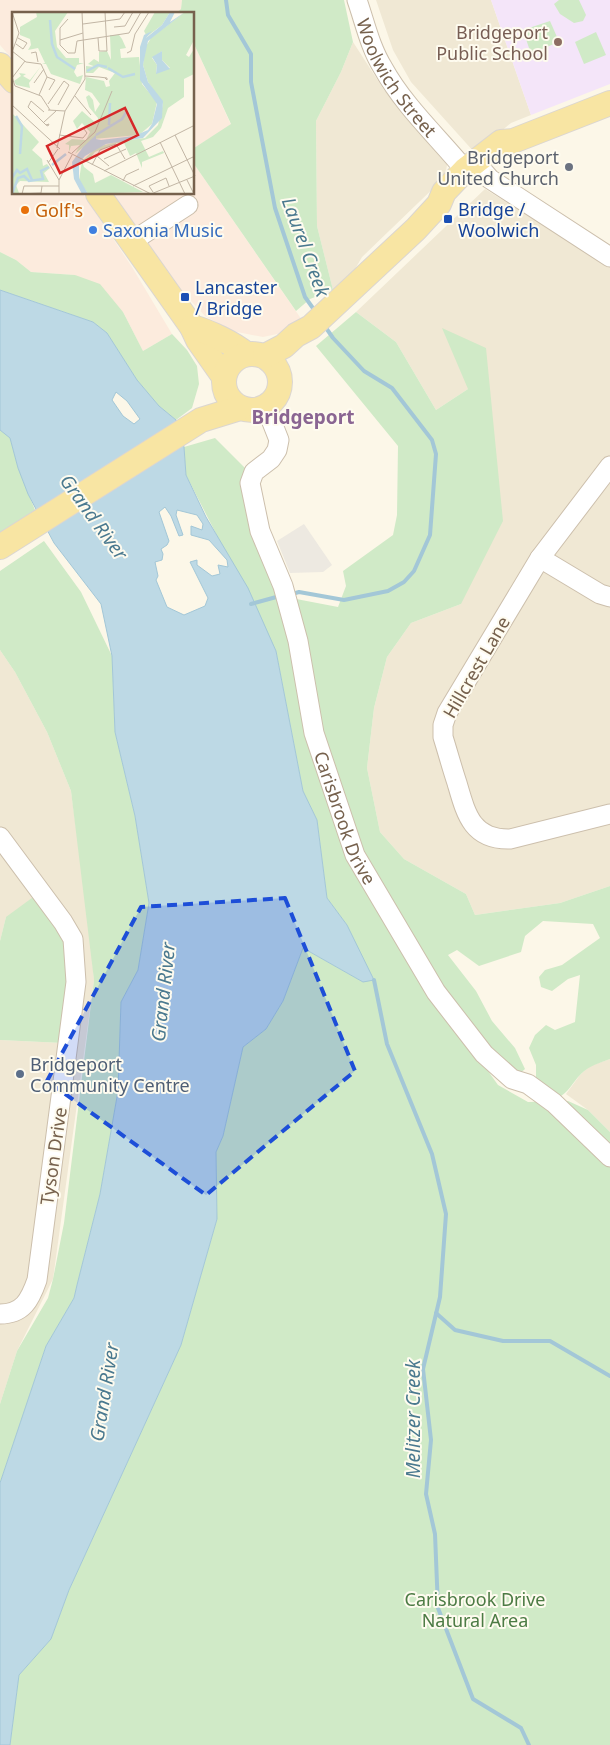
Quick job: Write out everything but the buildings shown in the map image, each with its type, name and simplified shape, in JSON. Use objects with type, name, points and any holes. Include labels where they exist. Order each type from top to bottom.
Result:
[{"type":"main road","points":[[0,65],[12,79]]},
{"type":"main road","points":[[0,547],[194,425],[240,408],[253,410],[266,407],[277,395],[281,378],[290,367],[311,328],[416,230],[439,204],[452,200],[474,171],[501,142],[513,141],[610,103]]},
{"type":"main road","points":[[99,195],[192,326],[198,340],[224,381],[229,399],[240,408]]},
{"type":"main road","points":[[192,326],[205,330],[224,342],[237,346],[275,365],[281,378]]},
{"type":"main road","points":[[194,425],[224,381],[234,360],[284,346],[296,335],[311,328]]},
{"type":"street","name":"Woolwich Street","points":[[357,0],[373,49],[383,70],[398,91],[474,171],[490,179],[610,257]]},
{"type":"street","points":[[131,242],[188,205]]},
{"type":"street","name":"Carisbrook Drive","points":[[266,407],[280,440],[274,454],[254,472],[250,483],[260,531],[285,594],[298,641],[314,733],[344,824],[360,863],[436,992],[484,1054],[512,1079],[528,1084],[554,1103],[610,1157]]},
{"type":"street","name":"Hillcrest Lane","points":[[610,466],[540,558],[447,714],[443,737],[466,815],[486,835],[498,839],[510,839],[603,816],[610,798]]},
{"type":"street","points":[[540,558],[600,594],[610,597]]},
{"type":"street","name":"Tyson Drive","points":[[0,838],[63,922],[73,939],[76,982],[36,1280],[30,1300],[9,1313]]},
{"type":"highlighted area","points":[[285,898],[355,1071],[206,1195],[47,1081],[141,907]]},
{"type":"shaded area","points":[[0,0],[182,0],[181,9],[177,12],[12,12],[12,59],[0,45]]},
{"type":"shaded area","points":[[376,0],[491,0],[531,115],[511,123],[475,153],[411,82],[393,50]]},
{"type":"shaded area","name":"Bridgeport Public School","points":[[491,0],[610,0],[610,84],[531,115]]},
{"type":"shaded area","points":[[353,42],[384,90],[439,148],[450,163],[447,165],[445,177],[362,257],[355,269],[333,290],[317,226],[316,121],[341,72]]},
{"type":"shaded area","points":[[195,46],[231,125],[195,147]]},
{"type":"shaded area","points":[[0,82],[12,96],[12,195],[84,195],[132,267],[172,334],[143,351],[123,312],[75,275],[31,272],[16,260],[0,252]]},
{"type":"shaded area","points":[[195,165],[302,320],[282,333],[263,337],[232,331],[205,316],[178,287],[112,195],[195,195]]},
{"type":"shaded area","points":[[485,189],[610,267],[610,886],[560,903],[475,915],[466,894],[404,859],[380,832],[367,768],[374,708],[387,657],[411,623],[461,604],[468,389],[436,410],[396,342],[356,312]]},
{"type":"shaded area","points":[[304,524],[332,565],[323,572],[290,573],[277,541]]},
{"type":"shaded area","points":[[0,650],[15,672],[47,732],[71,791],[89,924],[94,980],[53,1279],[17,1351],[0,1404],[0,1040],[63,1043],[6,917],[0,941]]},
{"type":"shaded area","points":[[610,1059],[610,1132],[588,1110],[566,1094],[580,1075],[590,1066]]},
{"type":"green space","points":[[182,0],[344,0],[353,42],[341,72],[316,121],[317,226],[333,290],[310,299],[296,311],[195,165],[195,147],[231,124],[195,46],[195,12],[177,12],[181,9]]},
{"type":"green space","points":[[559,0],[579,0],[586,15],[583,21],[574,23],[560,14],[554,4]]},
{"type":"green space","points":[[550,21],[557,37],[556,43],[531,54],[523,30]]},
{"type":"green space","points":[[596,32],[606,55],[584,64],[575,42]]},
{"type":"green space","points":[[0,252],[16,260],[31,272],[75,275],[100,284],[123,312],[143,351],[172,334],[187,350],[197,366],[199,384],[192,408],[176,420],[159,406],[137,380],[107,333],[93,322],[0,290]]},
{"type":"green space","points":[[356,312],[396,342],[436,410],[468,389],[442,328],[486,348],[503,521],[461,604],[411,623],[387,657],[374,708],[367,768],[380,832],[404,859],[466,894],[475,915],[560,903],[610,886],[610,1059],[584,1071],[568,1090],[558,1098],[536,1083],[536,1065],[529,1048],[535,1035],[546,1025],[555,1030],[575,1022],[580,975],[568,979],[552,991],[541,987],[539,977],[545,970],[562,965],[600,938],[593,924],[543,921],[525,936],[521,952],[479,966],[457,950],[448,955],[476,991],[492,1021],[515,1048],[525,1069],[518,1075],[484,1046],[441,990],[362,857],[314,720],[291,598],[338,607],[346,586],[343,571],[393,535],[397,515],[398,446],[316,346]]},
{"type":"green space","points":[[0,430],[10,437],[18,468],[35,510],[0,533]]},
{"type":"green space","name":"Carisbrook Drive Natural Area","points":[[215,438],[249,472],[290,630],[305,717],[409,960],[498,1085],[528,1102],[568,1101],[588,1110],[610,1132],[610,1745],[10,1745],[19,1675],[51,1639],[69,1590],[181,1345],[217,1219],[216,1152],[223,1136],[243,1047],[266,1029],[283,1001],[303,948],[363,982],[347,925],[327,898],[317,820],[303,791],[276,651],[186,475],[184,447]]},
{"type":"green space","points":[[44,541],[81,592],[112,656],[115,732],[135,816],[149,903],[138,970],[121,1002],[118,1091],[100,1194],[74,1298],[46,1346],[0,1483],[0,1404],[17,1351],[48,1298],[64,1223],[94,980],[71,791],[47,732],[15,672],[0,650],[0,571]]},
{"type":"green space","points":[[36,895],[68,937],[72,983],[63,1043],[0,1040],[0,941],[6,917]]},
{"type":"water","name":"Grand River","points":[[0,290],[93,322],[107,333],[137,380],[159,406],[176,420],[184,447],[186,475],[206,517],[248,588],[276,651],[303,791],[317,820],[327,898],[347,925],[374,980],[363,982],[303,948],[283,1001],[266,1029],[243,1047],[223,1136],[216,1152],[217,1219],[181,1345],[69,1590],[51,1639],[19,1675],[10,1745],[0,1745],[0,1483],[46,1346],[74,1298],[100,1194],[118,1091],[121,1002],[138,970],[149,903],[135,816],[115,732],[112,656],[101,604],[54,543],[28,494],[18,468],[10,438],[0,430]],"holes":[[[116,392],[127,401],[140,419],[134,424],[123,416],[112,400]],[[165,507],[179,536],[183,535],[176,515],[177,510],[197,515],[203,524],[202,530],[191,526],[191,535],[209,540],[227,560],[228,567],[218,565],[220,574],[212,576],[197,565],[197,560],[190,562],[208,598],[205,606],[184,615],[167,607],[156,580],[158,576],[155,562],[162,560],[163,554],[161,549],[169,541],[159,512]]]},
{"type":"waterway","name":"Laurel Creek","points":[[226,0],[228,15],[251,54],[251,82],[275,208],[305,297],[315,311]]},
{"type":"waterway","name":"Laurel Creek","points":[[292,594],[299,592],[344,600],[388,591],[404,582],[414,571],[430,535],[436,454],[432,440],[392,388],[364,371],[333,338],[324,325]]},
{"type":"waterway","name":"Laurel Creek","points":[[251,604],[280,596]]},
{"type":"waterway","name":"Melitzer Creek","points":[[374,980],[387,1044],[432,1154],[446,1214],[440,1297],[423,1369],[431,1440],[426,1494],[435,1534],[438,1608],[473,1699],[521,1728],[529,1745]]},
{"type":"waterway","points":[[436,1313],[455,1330],[503,1341],[550,1341],[610,1376]]},
{"type":"place","name":"Bridgeport Public School","points":[[558,42]]},
{"type":"place","name":"Bridgeport United Church","points":[[569,167]]},
{"type":"place","name":"Golf's","points":[[25,210]]},
{"type":"place","name":"Bridge / Woolwich","points":[[448,219]]},
{"type":"place","name":"Saxonia Music","points":[[93,230]]},
{"type":"place","name":"Lancaster / Bridge","points":[[185,297]]},
{"type":"place","name":"Bridgeport Community Centre","points":[[20,1074]]},
{"type":"district","name":"Bridgeport","points":[[303,417]]}]
